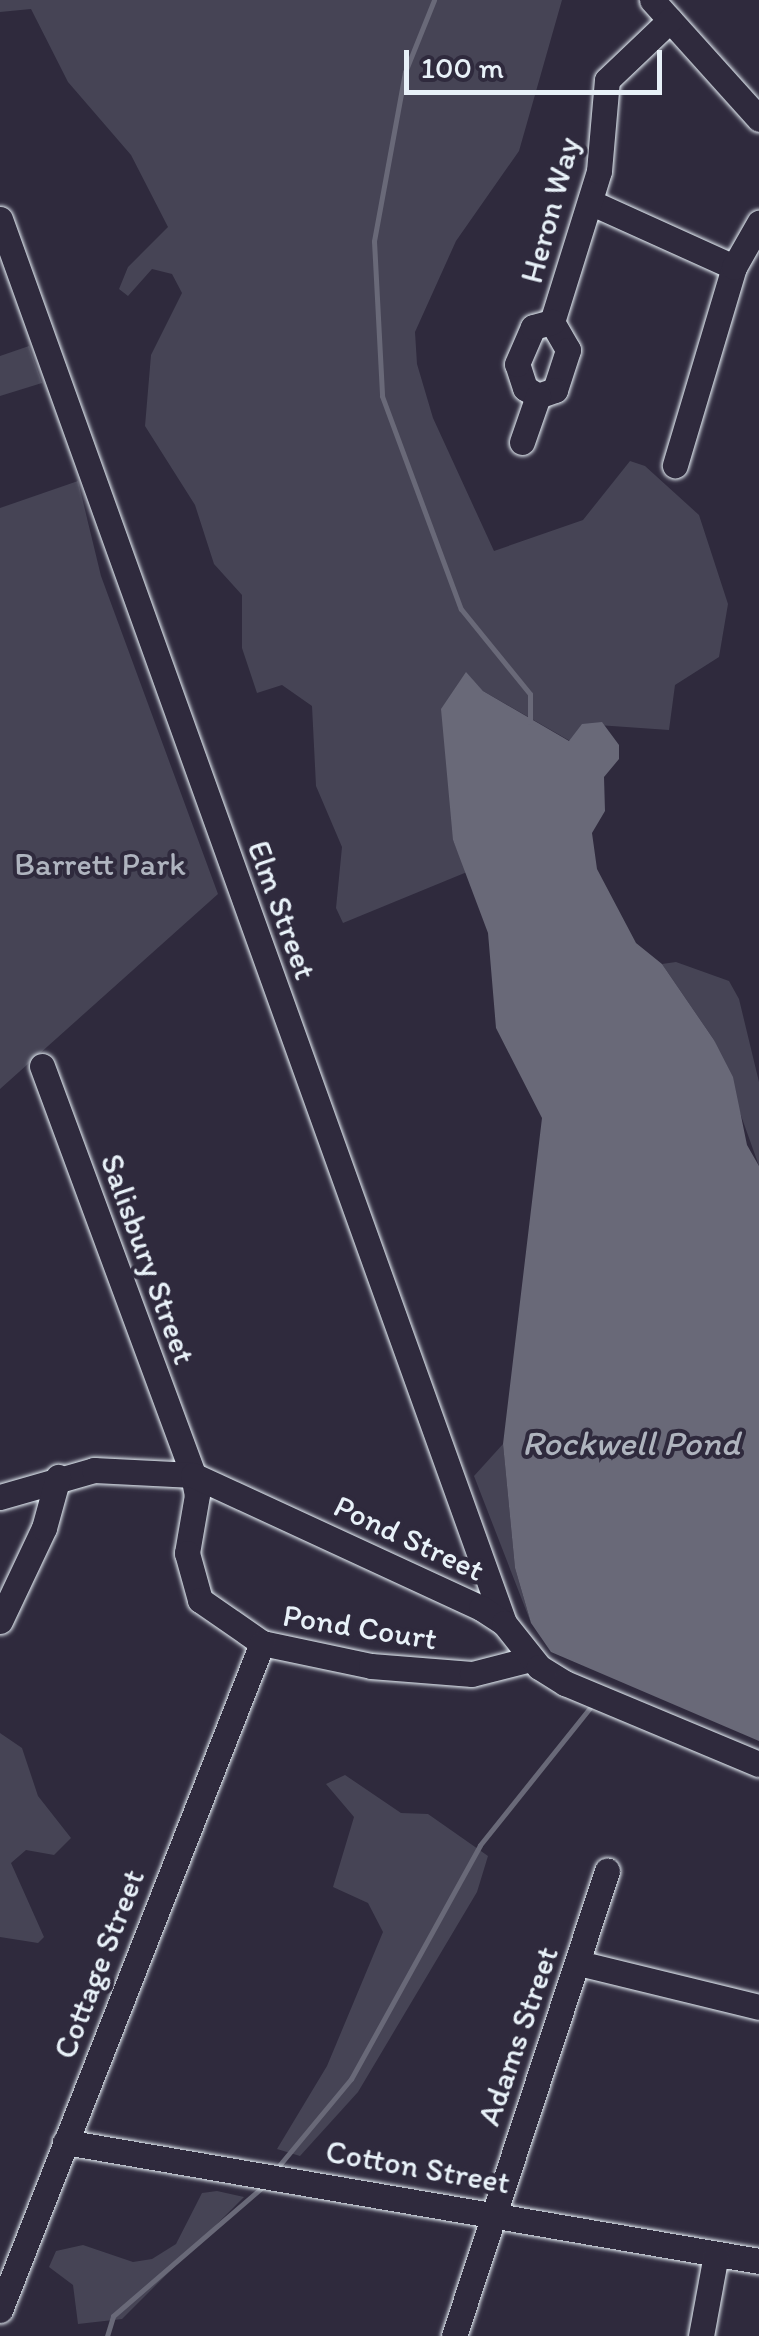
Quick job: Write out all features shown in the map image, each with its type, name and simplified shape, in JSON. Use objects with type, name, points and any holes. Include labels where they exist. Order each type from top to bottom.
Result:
[{"type":"street","points":[[652,0],[759,119]]},
{"type":"street","name":"Heron Way","points":[[552,322],[590,202],[605,139],[607,80],[670,20]]},
{"type":"street","points":[[590,202],[734,266]]},
{"type":"street","name":"Elm Street","points":[[0,219],[504,1623]]},
{"type":"street","points":[[675,464],[734,266],[759,223]]},
{"type":"street","points":[[552,322],[568,350],[555,390],[538,396],[524,388],[517,364],[534,327],[552,322]]},
{"type":"street","points":[[522,442],[538,396]]},
{"type":"street","name":"Salisbury Street","points":[[42,1066],[193,1475]]},
{"type":"street","name":"Pond Street","points":[[0,1497],[58,1477],[158,1468],[193,1475],[461,1596],[504,1623],[532,1659],[584,1691],[759,1764]]},
{"type":"street","name":"Pond Court","points":[[193,1475],[197,1495],[188,1553],[193,1585],[213,1613],[262,1644],[446,1674],[532,1659]]},
{"type":"street","points":[[0,1621],[44,1528],[58,1477]]},
{"type":"street","name":"Cottage Street","points":[[0,2310],[262,1644]]},
{"type":"street","name":"Adams Street","points":[[454,2336],[492,2212],[579,1964],[606,1871]]},
{"type":"street","points":[[579,1964],[759,2007]]},
{"type":"street","name":"Cotton Street","points":[[65,2142],[759,2260]]},
{"type":"street","points":[[701,2336],[716,2254]]},
{"type":"green space","points":[[0,0],[562,0],[519,151],[456,241],[415,332],[417,364],[433,418],[494,551],[583,520],[630,461],[645,466],[699,515],[728,604],[719,657],[675,685],[669,730],[583,724],[570,741],[483,691],[466,673],[453,840],[467,872],[343,923],[336,908],[342,847],[316,786],[312,706],[282,685],[257,693],[242,648],[242,595],[214,564],[195,505],[145,426],[151,355],[182,293],[172,274],[152,269],[128,296],[119,289],[128,267],[168,227],[131,155],[68,82],[31,9],[0,12]]},
{"type":"green space","points":[[29,346],[42,383],[0,396],[0,356]]},
{"type":"green space","name":"Barrett Park","points":[[78,481],[101,576],[218,894],[0,1089],[0,508]]},
{"type":"green space","points":[[676,962],[729,981],[739,999],[759,1082],[759,1166],[714,1040],[662,964]]},
{"type":"green space","points":[[503,1444],[515,1568],[531,1623],[474,1476]]},
{"type":"green space","points":[[0,1733],[22,1748],[38,1796],[71,1838],[54,1855],[26,1850],[11,1863],[44,1937],[38,1943],[0,1937]]},
{"type":"green space","points":[[345,1775],[401,1813],[428,1814],[488,1856],[477,1892],[358,2092],[300,2156],[277,2149],[327,2066],[383,1932],[368,1903],[333,1887],[354,1817],[326,1784]]},
{"type":"green space","points":[[217,2191],[244,2197],[122,2319],[78,2324],[73,2285],[49,2267],[56,2251],[83,2245],[133,2262],[152,2259],[176,2244],[202,2193]]},
{"type":"water","name":"Rockwell Pond","points":[[466,672],[483,691],[569,741],[582,724],[602,722],[619,745],[619,759],[604,777],[605,811],[592,833],[597,869],[636,943],[662,964],[714,1040],[733,1077],[747,1145],[759,1166],[759,1741],[551,1652],[531,1623],[515,1568],[503,1444],[542,1118],[496,1028],[488,933],[453,840],[441,709]]},
{"type":"waterway","points":[[434,0],[405,72],[374,241],[382,396],[461,609],[530,694],[530,722]]},
{"type":"waterway","points":[[277,2168],[351,2079],[480,1845],[593,1704]]},
{"type":"waterway","points":[[107,2336],[113,2316],[265,2185]]}]
